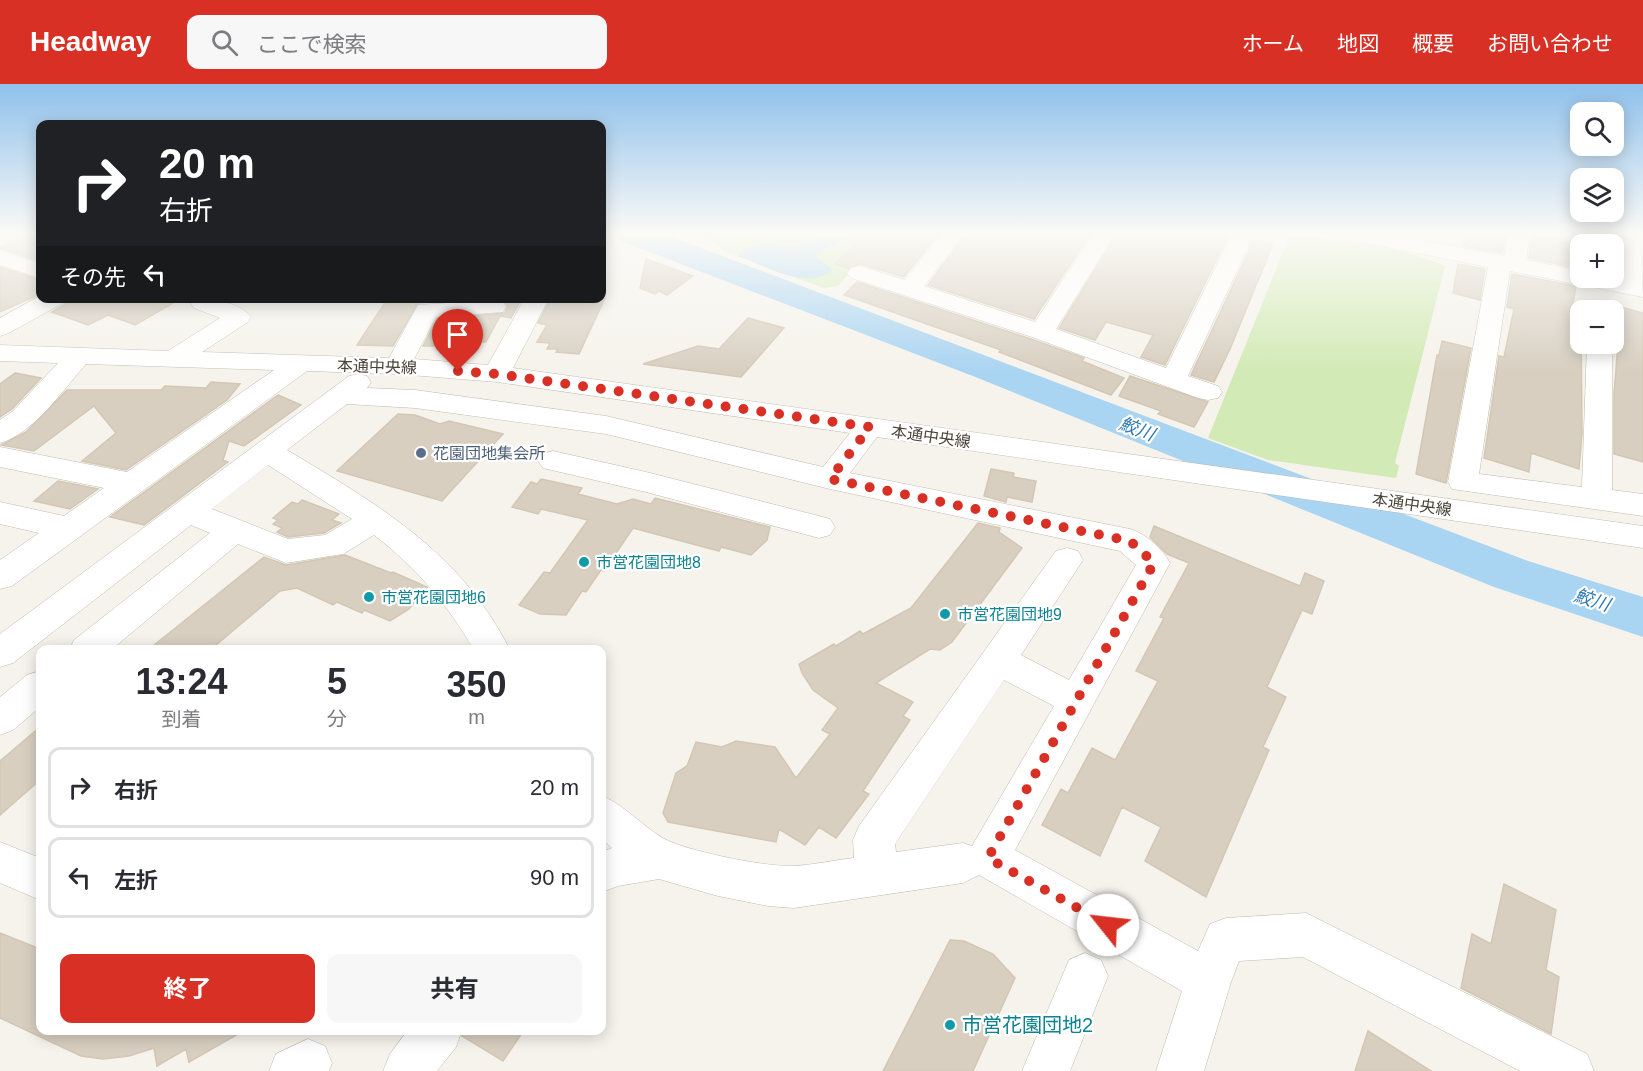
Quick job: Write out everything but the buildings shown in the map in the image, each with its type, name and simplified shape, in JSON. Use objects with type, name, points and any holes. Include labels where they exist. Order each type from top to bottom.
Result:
[{"type":"street","points":[[881,280],[1041,332],[1208,392]]},
{"type":"street","points":[[910,289],[917,280]]},
{"type":"street","points":[[1041,332],[1074,280]]},
{"type":"street","points":[[1173,380],[1221,280]]},
{"type":"street","points":[[1504,280],[1463,482],[1643,505]]},
{"type":"street","points":[[1561,280],[1601,292],[1636,289]]},
{"type":"street","points":[[0,328],[45,303]]},
{"type":"street","points":[[174,358],[239,317],[203,303]]},
{"type":"street","points":[[497,374],[534,303]]},
{"type":"street","points":[[0,653],[340,395],[388,366],[428,310],[494,307]]},
{"type":"street","name":"本通中央線","points":[[0,354],[388,366],[497,374],[1643,537]]},
{"type":"street","points":[[1597,499],[1600,354]]},
{"type":"street","points":[[0,434],[22,417],[79,356]]},
{"type":"street","points":[[0,577],[301,363]]},
{"type":"street","points":[[340,395],[415,399],[606,425],[830,479],[1130,541],[1154,563],[988,858],[1208,981]]},
{"type":"street","points":[[830,479],[877,428]]},
{"type":"street","points":[[646,482],[667,452]]},
{"type":"street","points":[[0,457],[133,483]]},
{"type":"street","points":[[276,457],[377,519],[406,541],[450,584],[478,621],[490,645]]},
{"type":"street","points":[[553,461],[646,482],[819,527]]},
{"type":"street","points":[[188,511],[286,551],[332,546],[377,519]]},
{"type":"street","points":[[0,513],[69,528]]},
{"type":"street","points":[[92,645],[234,530]]},
{"type":"street","points":[[876,875],[874,840],[1067,560]]},
{"type":"street","points":[[999,660],[1059,692]]},
{"type":"street","points":[[0,719],[36,689]]},
{"type":"street","points":[[606,818],[659,859]]},
{"type":"street","points":[[606,870],[617,866],[659,859],[768,885],[794,887],[963,863]]},
{"type":"street","points":[[0,862],[36,877]]},
{"type":"street","points":[[1180,1071],[1208,981],[1226,940],[1306,935],[1526,1060],[1570,1071]]},
{"type":"street","points":[[1046,1071],[1085,976]]},
{"type":"street","points":[[407,1071],[436,1035]]},
{"type":"green space","points":[[802,280],[843,280],[838,286],[824,288]]},
{"type":"green space","points":[[1272,280],[1441,280],[1395,463],[1399,466],[1396,478],[1268,460],[1208,438]]},
{"type":"waterway","name":"鮫川","points":[[755,280],[992,370],[1511,574],[1643,617]]},
{"type":"place","name":"花園団地集会所","points":[[421,453]]},
{"type":"place","name":"市営花園団地8","points":[[584,562]]},
{"type":"place","name":"市営花園団地6","points":[[369,597]]},
{"type":"place","name":"市営花園団地9","points":[[945,614]]},
{"type":"place","name":"市営花園団地2","points":[[950,1025]]},
{"type":"route","points":[[458,371],[497,374],[870,427],[830,479],[1130,541],[1138,547],[1154,563],[988,858],[1108,925]]}]
